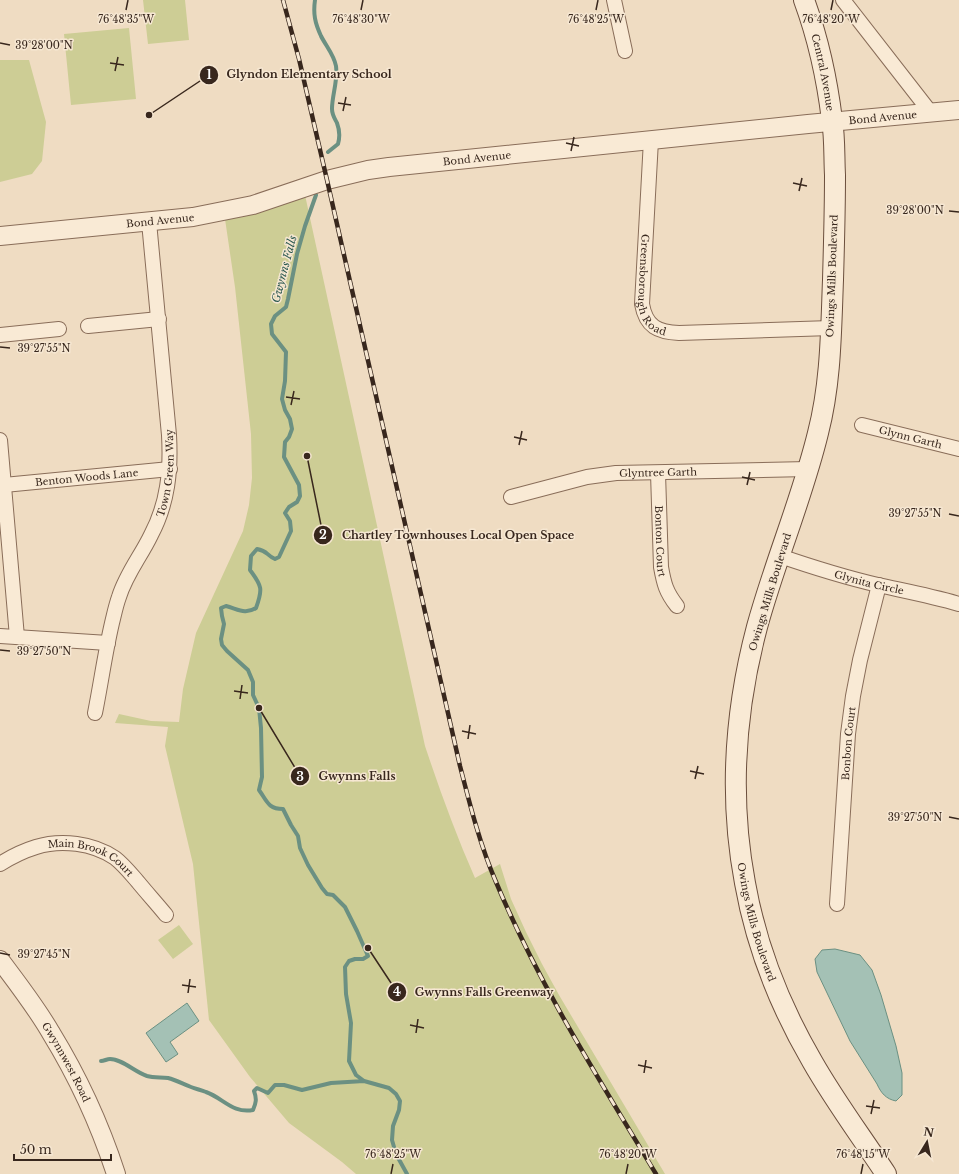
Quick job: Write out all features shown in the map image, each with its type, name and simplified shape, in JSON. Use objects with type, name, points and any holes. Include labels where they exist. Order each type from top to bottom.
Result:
[{"type":"main road","name":"Central Avenue","points":[[804,0],[821,57],[833,122]]},
{"type":"main road","name":"Owings Mills Boulevard","points":[[833,122],[835,184],[831,328],[825,393],[819,429],[808,468],[758,624],[749,658],[741,701],[736,774],[737,815],[740,852],[753,920],[763,955],[780,997],[797,1035],[813,1063],[834,1098],[886,1174]]},
{"type":"street","points":[[614,0],[625,51]]},
{"type":"street","points":[[842,0],[931,113]]},
{"type":"street","name":"Bond Avenue","points":[[0,236],[192,217],[234,209],[327,180],[375,169],[959,110]]},
{"type":"street","name":"Greensborough Road","points":[[651,140],[642,304],[648,322],[658,330],[680,333],[831,328]]},
{"type":"street","name":"Town Green Way","points":[[95,713],[118,597],[159,518],[170,470],[169,435],[149,222]]},
{"type":"street","points":[[88,326],[159,320]]},
{"type":"street","points":[[0,335],[59,330]]},
{"type":"street","name":"Glynn Garth","points":[[862,425],[959,449]]},
{"type":"street","points":[[0,440],[17,637]]},
{"type":"street","name":"Glyntree Garth","points":[[511,497],[587,477],[616,473],[808,468]]},
{"type":"street","name":"Benton Woods Lane","points":[[4,485],[170,470]]},
{"type":"street","name":"Bonton Court","points":[[658,473],[661,567],[664,582],[669,595],[677,606]]},
{"type":"street","name":"Glynita Circle","points":[[780,556],[828,573],[959,604]]},
{"type":"street","name":"Bonbon Court","points":[[837,904],[848,734],[851,711],[860,660],[879,585]]},
{"type":"street","points":[[0,636],[108,643]]},
{"type":"street","name":"Main Brook Court","points":[[0,864],[18,854],[36,847],[54,844],[87,845],[115,858],[128,870],[166,915]]},
{"type":"street","name":"Gwynnwest Road","points":[[0,960],[30,1000],[74,1072],[96,1121],[116,1174]]},
{"type":"green space","points":[[143,0],[185,0],[189,40],[148,44]]},
{"type":"green space","points":[[129,28],[136,99],[71,105],[64,34]]},
{"type":"green space","points":[[0,60],[29,60],[46,122],[42,161],[32,174],[0,182]]},
{"type":"green space","points":[[305,195],[425,746],[442,796],[475,878],[500,864],[511,899],[542,964],[665,1174],[356,1174],[289,1123],[250,1077],[209,1020],[193,864],[165,746],[168,727],[115,723],[119,714],[151,721],[179,722],[183,689],[196,633],[243,531],[249,505],[252,478],[251,434],[235,287],[225,219]]},
{"type":"green space","points":[[179,925],[193,944],[173,959],[158,940]]},
{"type":"shaded area","points":[[835,949],[860,955],[872,970],[896,1046],[902,1073],[902,1095],[896,1101],[889,1099],[882,1093],[850,1041],[817,972],[815,959],[822,950]]},
{"type":"shaded area","points":[[187,1003],[199,1021],[170,1042],[178,1054],[166,1062],[146,1033]]},
{"type":"waterway","name":"Gwynns Falls","points":[[315,0],[314,14],[317,27],[334,58],[336,66],[332,109],[338,126],[339,136],[338,144],[328,152]]},
{"type":"waterway","name":"Gwynns Falls","points":[[316,195],[297,254],[286,307],[275,316],[271,324],[272,334],[286,352],[285,381],[282,399],[285,410],[290,419],[292,429],[285,442],[284,457],[299,485],[300,496],[297,502],[289,507],[285,513],[290,521],[291,531],[279,557],[275,559],[257,549],[251,556],[250,570],[257,580],[260,588],[260,596],[256,608],[248,611],[238,610],[226,606],[221,608],[224,624],[221,639],[222,645],[227,651],[248,670],[253,682],[253,695],[259,708],[261,728],[262,777],[259,790],[271,806],[274,808],[283,809],[298,836],[300,848],[308,865],[327,894],[333,895],[345,907],[368,956],[363,959],[349,961],[345,967],[346,994],[351,1023],[349,1061],[356,1075],[364,1081],[389,1088],[396,1094],[400,1101],[399,1110],[393,1126],[392,1140],[396,1154],[407,1174]]},
{"type":"waterway","points":[[101,1061],[110,1059],[119,1061],[147,1076],[174,1080],[204,1091],[234,1108],[246,1111],[253,1110],[256,1101],[254,1091],[257,1088],[268,1093],[275,1085],[284,1085],[302,1090],[331,1083],[364,1081]]},
{"type":"railway","points":[[283,0],[299,59],[327,180],[460,766],[480,839],[490,868],[513,920],[550,995],[656,1174]]},
{"type":"place","name":"Glyndon Elementary School","points":[[149,115]]},
{"type":"place","name":"Chartley Townhouses Local Open Space","points":[[307,456]]},
{"type":"place","name":"Gwynns Falls","points":[[259,708]]},
{"type":"place","name":"Gwynns Falls Greenway","points":[[368,948]]}]
